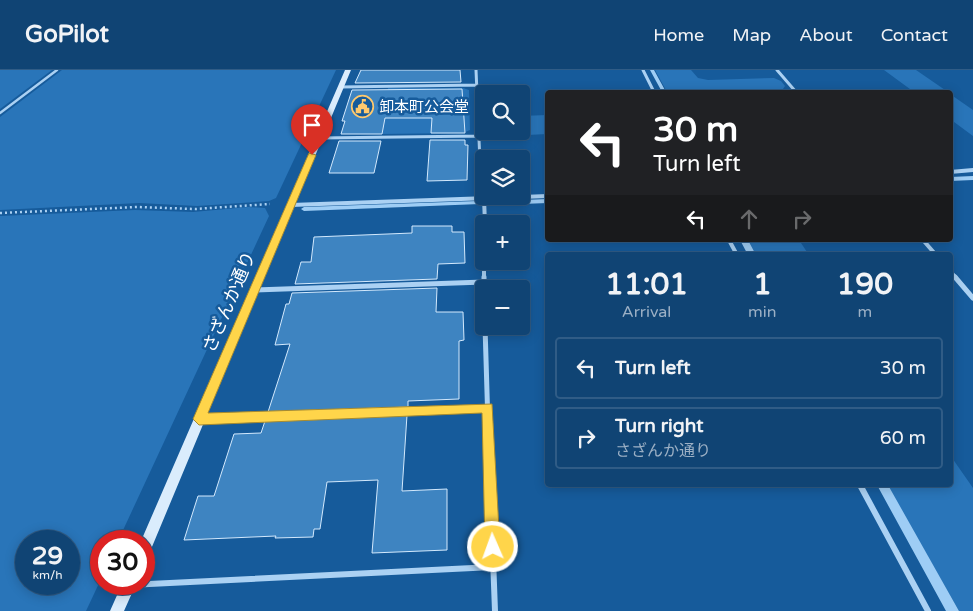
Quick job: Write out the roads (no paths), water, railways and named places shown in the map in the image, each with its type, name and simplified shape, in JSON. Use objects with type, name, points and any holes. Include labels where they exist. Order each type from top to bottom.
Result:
[{"type":"street","name":"さざんか通り","points":[[152,530],[348,70]]},
{"type":"street","points":[[476,70],[477,85]]},
{"type":"street","points":[[643,70],[653,90]]},
{"type":"street","points":[[777,70],[794,90]]},
{"type":"street","points":[[341,87],[475,85]]},
{"type":"street","points":[[319,138],[475,136]]},
{"type":"street","points":[[953,172],[973,170]]},
{"type":"street","points":[[530,197],[545,196]]},
{"type":"street","points":[[291,205],[475,198]]},
{"type":"street","points":[[925,242],[933,252]]},
{"type":"street","points":[[953,275],[973,298]]},
{"type":"street","points":[[255,290],[475,282]]},
{"type":"street","points":[[485,335],[495,611]]},
{"type":"street","points":[[199,419],[488,408]]},
{"type":"street","points":[[861,487],[928,611]]},
{"type":"street","points":[[155,583],[493,567]]},
{"type":"street","points":[[118,611],[125,595]]},
{"type":"lane","points":[[0,113],[57,70]]},
{"type":"waterway","points":[[652,70],[663,90]]},
{"type":"waterway","points":[[953,179],[973,178]]},
{"type":"waterway","points":[[530,202],[545,201]]},
{"type":"waterway","points":[[304,209],[475,203]]},
{"type":"waterway","points":[[745,242],[750,252]]},
{"type":"waterway","points":[[883,487],[953,611]]},
{"type":"place","name":"卸本町公会堂","points":[[363,107]]}]
